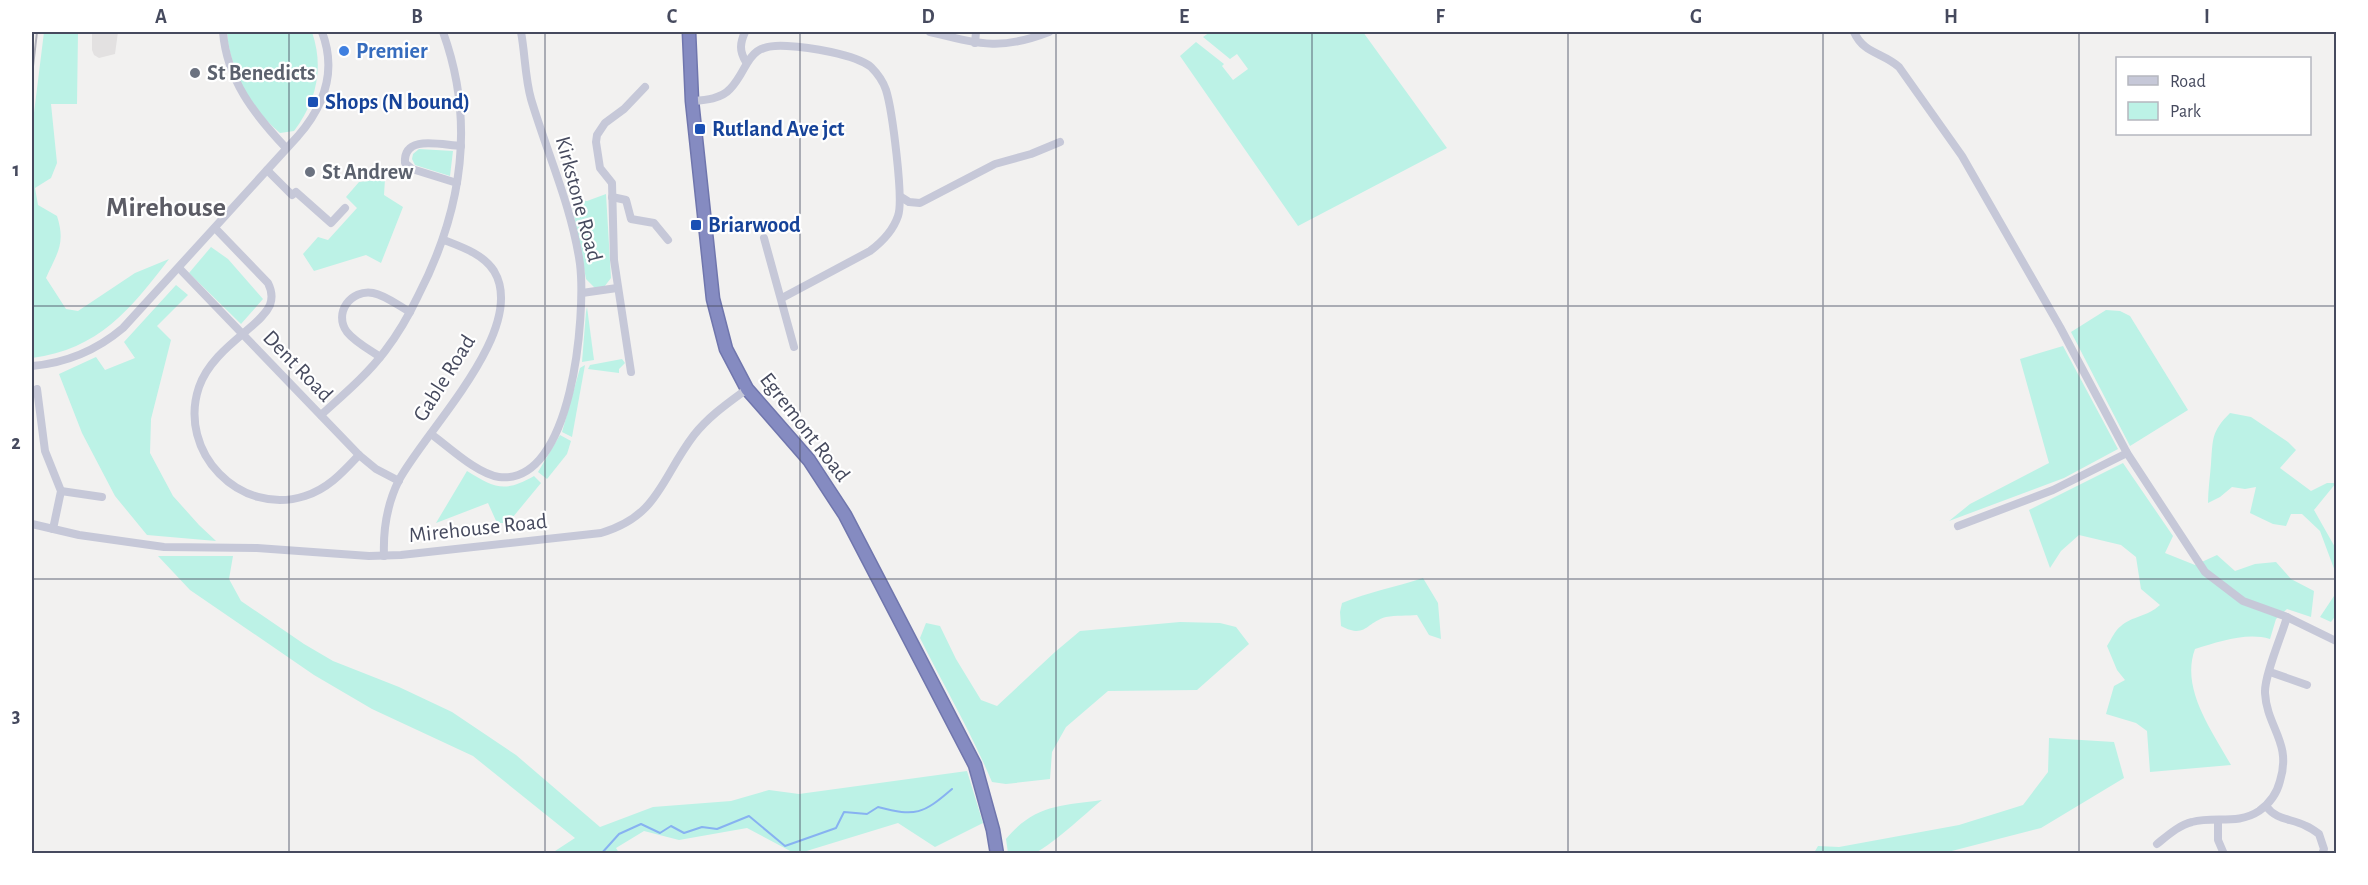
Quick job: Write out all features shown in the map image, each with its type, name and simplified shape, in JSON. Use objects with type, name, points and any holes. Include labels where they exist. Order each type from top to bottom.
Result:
[{"type":"highway","name":"Egremont Road","points":[[689,32],[692,101],[713,299],[726,349],[747,389],[809,460],[845,515],[975,765],[993,830],[997,854]]},
{"type":"street","points":[[223,32],[228,63],[236,83],[267,129],[286,148]]},
{"type":"street","points":[[32,366],[67,359],[94,349],[131,321],[267,170],[315,114],[325,92],[329,59],[322,32]]},
{"type":"street","points":[[321,415],[356,384],[380,357],[410,312],[444,240],[457,183],[460,101],[456,77],[443,32]]},
{"type":"street","name":"Kirkstone Road","points":[[431,434],[480,470],[492,476],[513,477],[537,464],[557,429],[569,393],[578,347],[582,293],[574,234],[530,96],[521,32]]},
{"type":"street","points":[[745,32],[740,52],[746,62]]},
{"type":"street","points":[[934,32],[975,43],[1004,44],[1027,41],[1049,32]]},
{"type":"street","points":[[975,43],[976,32]]},
{"type":"street","points":[[1854,32],[1862,46],[1890,59],[1899,67],[1962,156],[2060,327],[2127,453],[2205,572],[2243,602],[2287,617],[2337,640]]},
{"type":"street","points":[[692,101],[719,96],[730,89],[746,62],[758,51],[789,45],[859,60],[872,69],[882,81],[888,99],[902,197],[898,217],[882,241],[855,260],[782,298]]},
{"type":"street","points":[[631,372],[614,260],[612,183],[600,168],[596,142],[597,135],[605,123],[624,109],[645,87]]},
{"type":"street","points":[[902,197],[920,203],[995,164],[1031,154],[1060,142]]},
{"type":"street","points":[[457,183],[412,169],[405,163],[404,156],[408,147],[415,143],[460,146]]},
{"type":"street","points":[[267,170],[292,195],[296,192],[331,223],[345,208]]},
{"type":"street","points":[[612,197],[626,200],[631,219],[654,223],[668,240]]},
{"type":"street","points":[[214,228],[263,278],[272,292],[272,299],[266,313],[207,370],[199,387],[195,406],[195,425],[199,443],[207,460],[220,476],[236,488],[254,496],[273,500],[293,499],[312,494],[330,484],[359,455]]},
{"type":"street","points":[[764,238],[794,347]]},
{"type":"street","name":"Gable Road","points":[[384,556],[385,525],[399,481],[473,374],[497,324],[501,302],[498,281],[487,263],[470,250],[444,240]]},
{"type":"street","name":"Dent Road","points":[[179,268],[359,455],[376,470],[399,481]]},
{"type":"street","points":[[582,293],[617,288]]},
{"type":"street","points":[[380,357],[351,337],[345,328],[342,318],[347,302],[361,293],[372,292],[410,312]]},
{"type":"street","points":[[37,389],[45,451],[61,491],[53,529]]},
{"type":"street","name":"Mirehouse Road","points":[[32,524],[150,546],[257,548],[384,556],[601,533],[629,523],[641,514],[652,502],[677,460],[709,418],[747,389]]},
{"type":"street","points":[[1958,526],[2053,490],[2127,453]]},
{"type":"street","points":[[61,491],[102,497]]},
{"type":"street","points":[[2157,844],[2189,823],[2202,820],[2241,819],[2266,806],[2278,789],[2284,768],[2283,750],[2269,715],[2265,691],[2287,617]]},
{"type":"street","points":[[2270,672],[2307,685]]},
{"type":"street","points":[[2266,806],[2271,813],[2284,820],[2305,825],[2319,834],[2324,849],[2322,854]]},
{"type":"street","points":[[2218,820],[2218,840],[2224,854]]},
{"type":"shaded area","points":[[92,32],[118,32],[115,54],[99,58],[94,55]]},
{"type":"green space","points":[[44,32],[78,32],[77,104],[51,104],[57,163],[51,178],[35,188],[38,205],[57,216],[61,234],[57,255],[46,278],[66,309],[78,311],[135,273],[169,259],[141,295],[95,336],[56,353],[32,358],[32,129]]},
{"type":"green space","points":[[227,32],[312,32],[316,45],[318,71],[316,83],[308,108],[294,131],[280,133],[269,124],[251,100],[232,60]]},
{"type":"green space","points":[[1210,32],[1363,32],[1447,148],[1298,226],[1180,56],[1196,42],[1224,64],[1222,66],[1233,80],[1248,69],[1237,54],[1230,59],[1203,37]]},
{"type":"green space","points":[[419,149],[453,151],[450,176],[415,165],[412,159],[413,154]]},
{"type":"green space","points":[[385,179],[384,195],[403,207],[381,263],[366,255],[314,271],[303,254],[318,237],[328,240],[357,208],[346,197],[359,182]]},
{"type":"green space","points":[[606,194],[611,278],[604,287],[595,288],[586,279],[571,199],[587,201]]},
{"type":"green space","points":[[211,247],[228,259],[263,299],[241,324],[189,273]]},
{"type":"green space","points":[[176,285],[188,295],[157,326],[171,340],[151,419],[150,453],[173,496],[216,541],[147,535],[115,496],[82,433],[59,374],[96,357],[105,370],[135,358],[124,342]]},
{"type":"green space","points":[[587,307],[594,360],[582,362],[586,312]]},
{"type":"green space","points":[[2106,310],[2120,311],[2130,316],[2188,410],[2130,446],[2071,332]]},
{"type":"green space","points":[[2063,346],[2118,449],[2064,478],[1949,521],[1970,504],[2049,463],[2020,359]]},
{"type":"green space","points":[[622,359],[625,363],[619,369],[619,373],[588,369],[590,365]]},
{"type":"green space","points":[[585,365],[572,437],[562,432],[580,368]]},
{"type":"green space","points":[[2230,413],[2251,417],[2288,442],[2296,450],[2280,468],[2311,491],[2327,483],[2336,483],[2314,510],[2336,549],[2336,574],[2320,531],[2302,514],[2291,514],[2286,526],[2273,524],[2250,513],[2256,487],[2245,489],[2232,487],[2208,503],[2214,436],[2219,425]]},
{"type":"green space","points":[[560,435],[571,441],[567,454],[547,479],[538,472]]},
{"type":"green space","points":[[2123,463],[2173,536],[2165,553],[2195,565],[2217,555],[2235,571],[2255,564],[2276,562],[2291,579],[2314,591],[2311,617],[2287,609],[2276,619],[2270,639],[2242,637],[2195,649],[2192,679],[2195,695],[2231,765],[2150,772],[2147,731],[2136,723],[2106,714],[2114,686],[2125,680],[2117,670],[2107,646],[2121,626],[2160,605],[2141,589],[2136,557],[2121,545],[2079,535],[2061,551],[2050,568],[2029,510]]},
{"type":"green space","points":[[467,471],[493,485],[515,485],[534,476],[541,483],[508,523],[497,523],[488,503],[436,523]]},
{"type":"green space","points":[[158,556],[233,556],[229,579],[241,601],[333,661],[399,687],[452,712],[516,755],[600,827],[653,807],[731,801],[769,790],[799,794],[967,771],[983,823],[935,847],[898,823],[800,853],[794,853],[747,828],[679,840],[644,831],[616,848],[619,853],[552,853],[575,838],[473,756],[372,709],[314,675],[190,590]]},
{"type":"green space","points":[[1423,578],[1438,603],[1441,639],[1429,635],[1417,615],[1386,617],[1365,629],[1356,631],[1341,626],[1342,603]]},
{"type":"green space","points":[[2336,593],[2336,615],[2331,622],[2320,617]]},
{"type":"green space","points":[[1180,622],[1220,623],[1236,627],[1249,644],[1197,690],[1108,691],[1066,727],[1052,752],[1050,779],[1006,784],[992,782],[920,638],[926,623],[940,626],[956,659],[981,700],[997,706],[1080,631]]},
{"type":"green space","points":[[2049,738],[2114,742],[2124,778],[2041,828],[1944,853],[1814,853],[1818,846],[1839,847],[1959,825],[2023,805],[2048,772]]},
{"type":"green space","points":[[1102,800],[1039,851],[1032,854],[1008,853],[1006,839],[1027,819],[1061,806]]},
{"type":"waterway","points":[[601,854],[619,834],[641,824],[660,833],[671,826],[684,833],[702,827],[717,829],[749,816],[785,846],[836,828],[844,812],[867,814],[878,807],[902,812],[918,811],[934,804],[952,789]]},
{"type":"railway","points":[[32,75],[37,32]]},
{"type":"place","name":"Premier","points":[[344,51]]},
{"type":"place","name":"St Benedicts","points":[[195,73]]},
{"type":"place","name":"Shops (N bound)","points":[[313,102]]},
{"type":"place","name":"Rutland Ave jct","points":[[700,129]]},
{"type":"place","name":"St Andrew","points":[[310,172]]},
{"type":"place","name":"Briarwood","points":[[696,225]]},
{"type":"district","name":"Mirehouse","points":[[166,208]]}]
